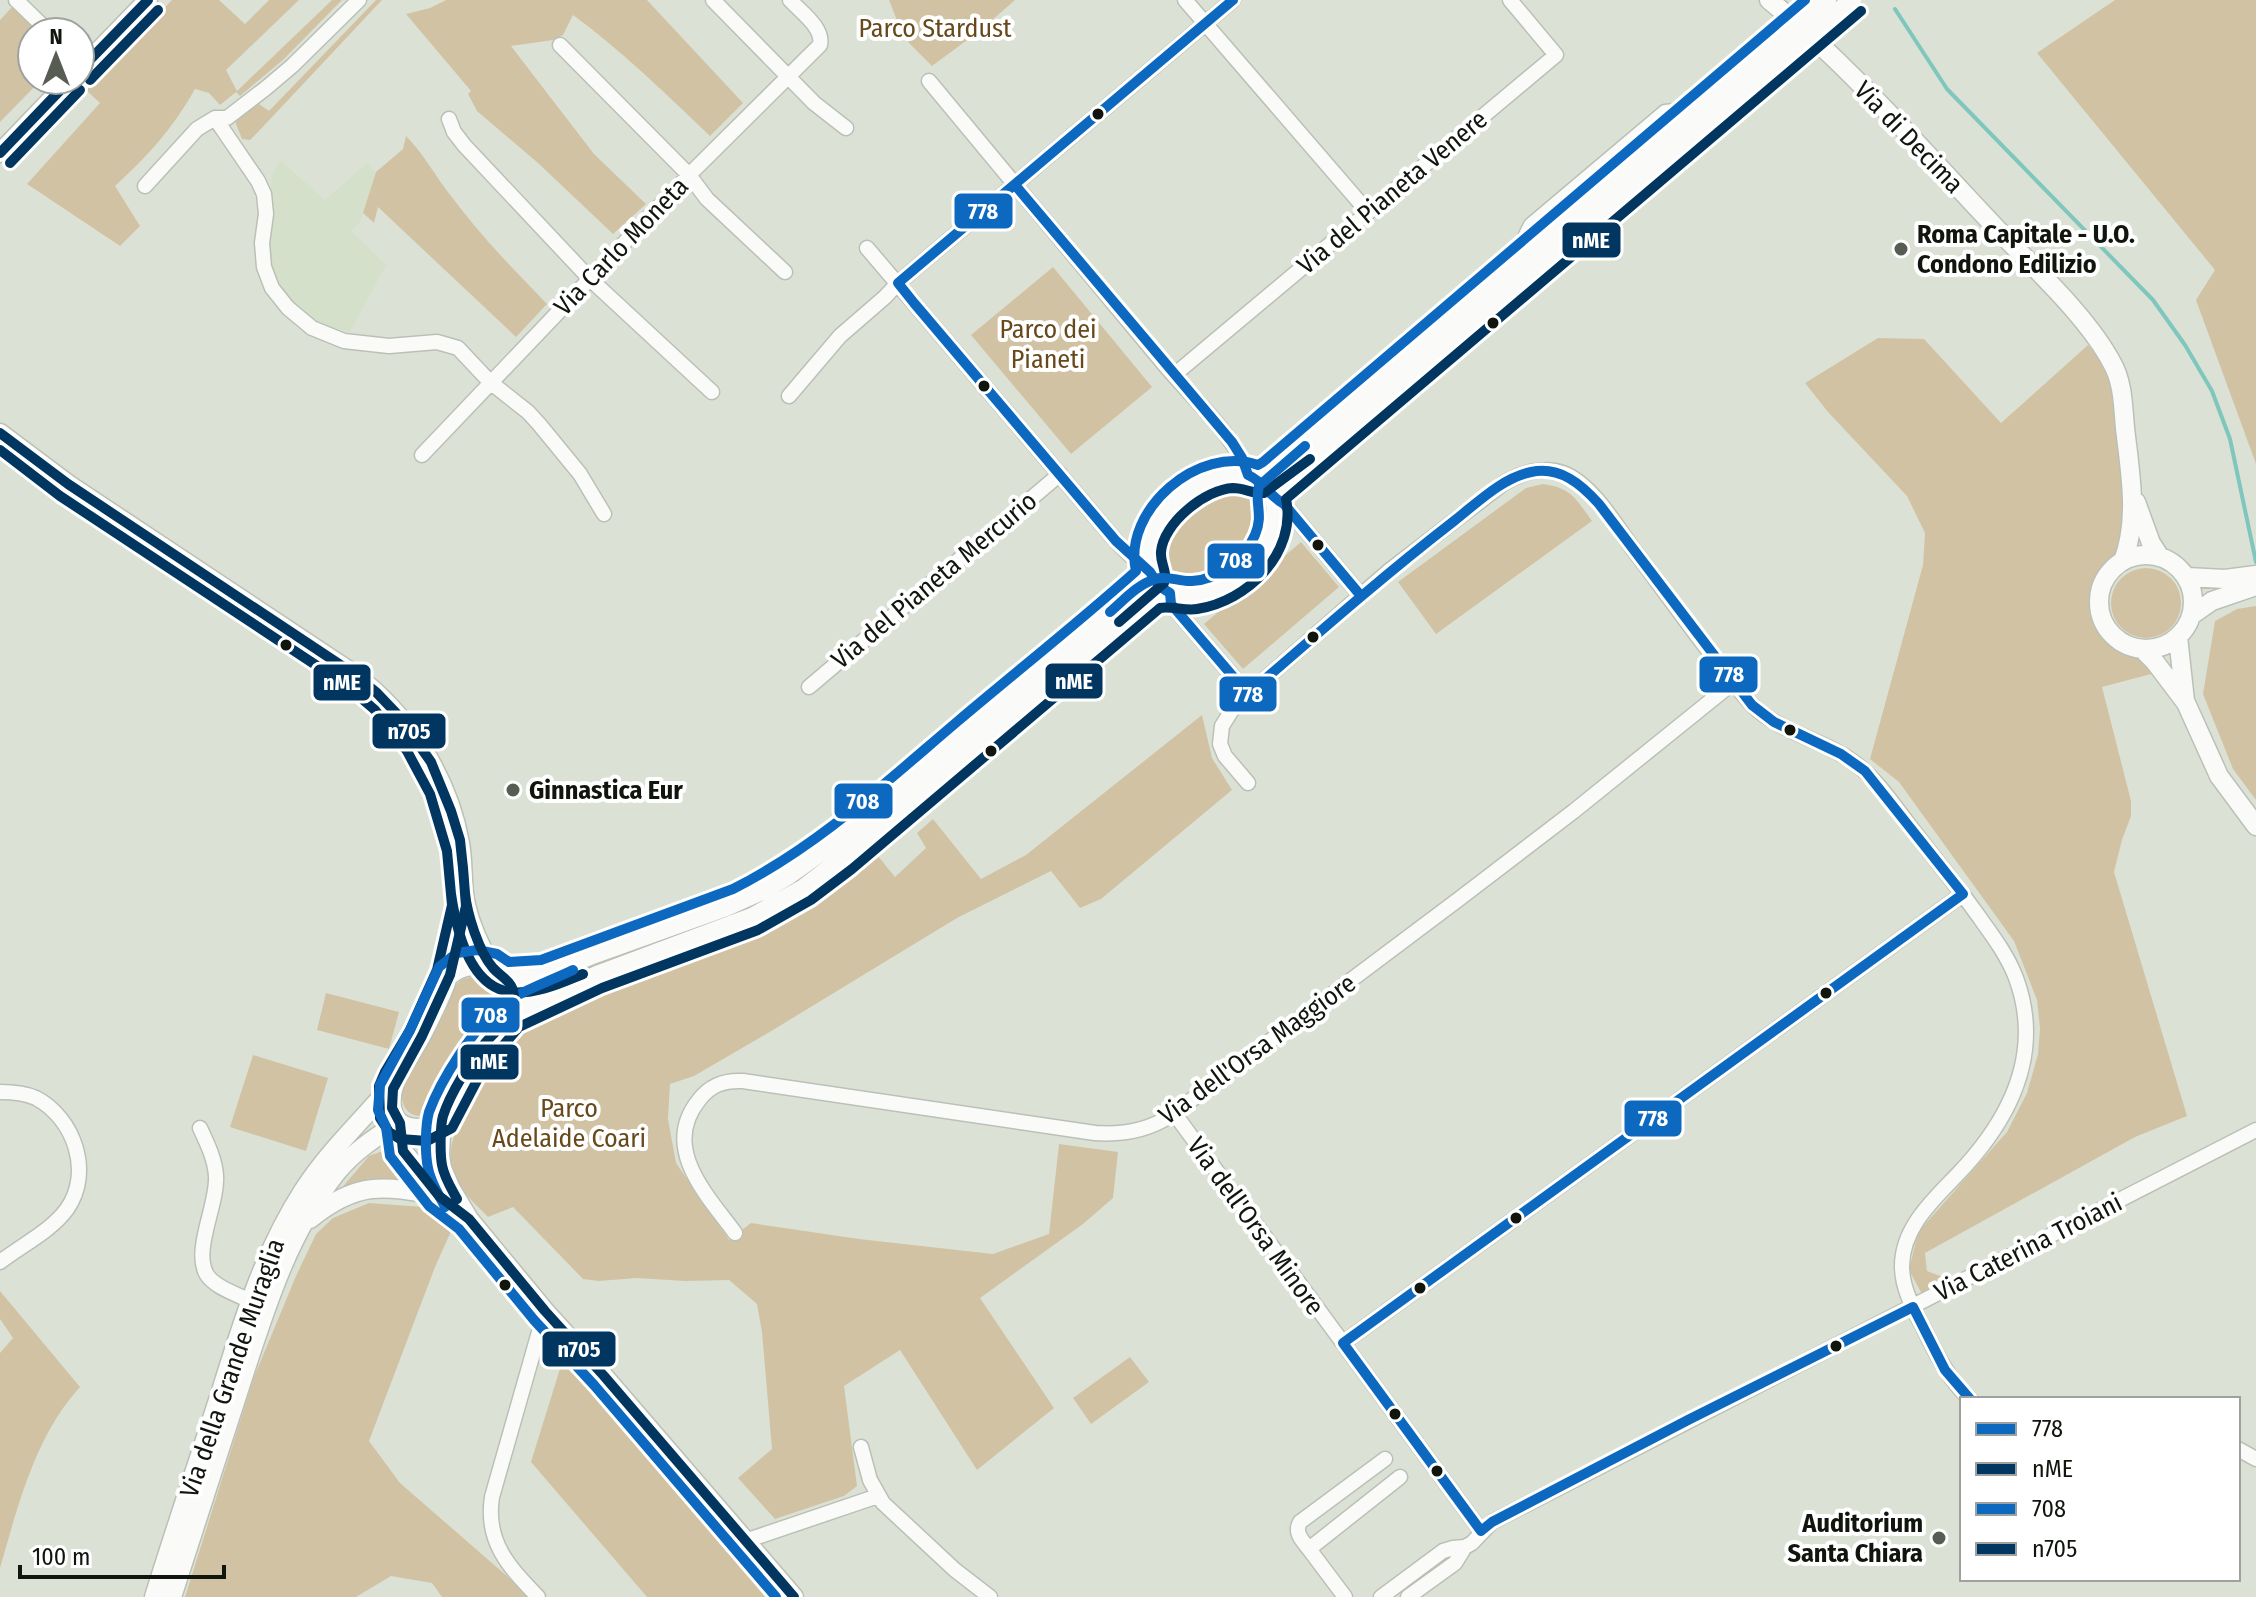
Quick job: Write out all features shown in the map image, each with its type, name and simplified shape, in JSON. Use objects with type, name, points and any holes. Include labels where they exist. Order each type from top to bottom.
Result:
[{"type":"street","points":[[16,0],[32,16]]},
{"type":"street","points":[[96,51],[148,0]]},
{"type":"street","points":[[145,186],[197,129],[215,118],[227,118],[266,88],[359,0]]},
{"type":"street","points":[[713,0],[823,111],[846,128]]},
{"type":"street","name":"Via Carlo Moneta","points":[[422,455],[689,175],[818,48],[822,39],[816,28],[790,0]]},
{"type":"street","points":[[1185,0],[1367,211]]},
{"type":"street","points":[[789,396],[840,336],[898,283],[1233,0]]},
{"type":"street","name":"Via del Pianeta Venere","points":[[1174,375],[1556,55],[1510,0]]},
{"type":"street","name":"Via di Decima","points":[[1769,0],[1864,89],[2055,290],[2109,357],[2118,377],[2133,492],[2151,543],[2160,557]]},
{"type":"street","points":[[1263,487],[1299,450],[1685,122],[1711,110],[1827,0]]},
{"type":"street","points":[[1263,487],[1711,110],[1852,0]]},
{"type":"street","points":[[560,45],[689,175],[707,199],[785,272]]},
{"type":"street","points":[[867,248],[1125,550],[1159,583],[1183,596],[1205,593],[1248,570],[1264,550],[1275,514],[1263,487],[1232,442],[929,81]]},
{"type":"street","points":[[0,153],[55,96]]},
{"type":"street","points":[[215,118],[264,194],[266,214],[262,250],[265,271],[272,288],[292,313],[319,332],[351,343],[389,346],[432,342],[450,344],[461,350],[490,382],[539,424],[580,474],[604,514]]},
{"type":"street","points":[[449,119],[464,145],[590,279],[712,392]]},
{"type":"street","points":[[0,433],[128,525],[354,674],[385,700],[419,743],[443,788],[460,840],[466,906],[479,942],[498,972]]},
{"type":"street","points":[[1248,783],[1225,756],[1219,739],[1224,722],[1248,694],[1390,570],[1504,483],[1528,472],[1557,472],[1576,480],[1599,504],[1752,705],[1765,717],[1841,754],[1865,771],[1963,894],[2005,954],[2017,981],[2024,1020],[2024,1063],[2015,1093],[1973,1158],[1928,1206],[1907,1239],[1902,1269],[1913,1307],[1945,1370],[1968,1397]]},
{"type":"street","name":"Via del Pianeta Mercurio","points":[[809,687],[1060,474]]},
{"type":"street","points":[[1248,694],[1171,604],[1147,551],[1162,517],[1179,497],[1195,486],[1218,477],[1239,474],[1263,487],[1284,504],[1361,596]]},
{"type":"street","name":"Via di Decima","points":[[2123,561],[2129,541],[2133,492]]},
{"type":"street","points":[[2256,575],[2225,579],[2192,578],[2172,562],[2160,557],[2135,556],[2111,570],[2099,597],[2100,612],[2105,626],[2127,646],[2156,648],[2178,637],[2198,610],[2219,598],[2256,586]]},
{"type":"street","points":[[2192,578],[2198,610]]},
{"type":"street","points":[[498,972],[536,976],[548,973],[764,890],[820,854],[1159,583]]},
{"type":"street","points":[[794,1597],[469,1219],[451,1189],[441,1163],[442,1118],[471,1062],[511,1015],[605,972],[740,923],[804,888],[1153,595],[1159,583]]},
{"type":"street","points":[[2178,637],[2186,703]]},
{"type":"street","points":[[2142,649],[2186,703],[2208,757],[2256,826]]},
{"type":"street","name":"Via dell'Orsa Maggiore","points":[[735,1233],[696,1180],[685,1144],[687,1123],[697,1102],[711,1087],[723,1082],[746,1081],[1095,1133],[1135,1131],[1155,1125],[1471,890],[1734,682]]},
{"type":"street","points":[[1343,1343],[1963,894]]},
{"type":"street","name":"Via della Grande Muraglia","points":[[154,1597],[250,1301],[269,1254],[303,1191],[338,1145],[397,1079],[422,1036],[450,975],[466,906]]},
{"type":"street","points":[[450,975],[470,964],[483,964],[498,972],[511,984],[514,996],[511,1015]]},
{"type":"street","points":[[397,1079],[392,1103],[393,1113],[400,1123],[403,1151],[439,1196],[469,1219]]},
{"type":"street","points":[[0,1092],[33,1097],[52,1110],[73,1139],[79,1173],[77,1191],[66,1211],[0,1262]]},
{"type":"street","name":"Via dell'Orsa Minore","points":[[1174,1113],[1481,1531]]},
{"type":"street","points":[[400,1123],[418,1128],[442,1118]]},
{"type":"street","name":"Via della Grande Muraglia","points":[[172,1597],[259,1328],[285,1258],[320,1196],[347,1161],[400,1123]]},
{"type":"street","points":[[200,1128],[216,1178],[203,1248],[204,1266],[209,1278],[250,1301]]},
{"type":"street","name":"Via Caterina Troiani","points":[[1381,1597],[1443,1551],[1472,1543],[1492,1522],[2256,1130]]},
{"type":"street","points":[[302,1226],[333,1203],[370,1188],[402,1188],[439,1196]]},
{"type":"street","points":[[538,1597],[516,1574],[499,1548],[491,1529],[490,1514],[492,1497],[545,1311]]},
{"type":"street","points":[[861,1447],[866,1470],[878,1496],[950,1565],[990,1597]]},
{"type":"street","points":[[1345,1597],[1297,1533],[1297,1528],[1300,1522],[1385,1459]]},
{"type":"street","points":[[1309,1549],[1400,1477]]},
{"type":"street","points":[[745,1541],[878,1496]]},
{"type":"street","name":"Via Caterina Troiani","points":[[1408,1597],[1455,1563],[1465,1547]]},
{"type":"shaded area","points":[[281,161],[325,200],[367,163],[376,172],[360,222],[351,231],[386,265],[350,332],[313,321],[278,286],[271,268],[268,243],[271,180]]},
{"type":"green space","points":[[172,0],[219,0],[245,24],[269,0],[299,0],[226,70],[237,91],[332,0],[342,0],[284,59],[240,96],[236,92],[220,105],[209,93],[195,89],[159,141],[115,186],[140,226],[120,246],[27,184],[100,103],[92,96],[96,96],[96,80]]},
{"type":"green space","points":[[376,0],[382,0],[258,132],[250,140],[242,139],[236,121],[256,102],[269,111]]},
{"type":"green space","points":[[446,0],[647,0],[743,103],[710,136],[626,58],[573,15],[563,35],[553,40],[511,46],[594,154],[646,204],[613,234],[477,111],[468,94],[471,91],[406,14]]},
{"type":"green space","name":"Parco Stardust","points":[[889,0],[1015,0],[932,66],[909,43]]},
{"type":"green space","points":[[2115,0],[2256,0],[2256,464],[2196,300],[2215,270],[2037,53]]},
{"type":"green space","points":[[13,6],[23,16],[16,16],[16,96],[25,96],[0,122],[0,20]]},
{"type":"green space","points":[[406,136],[473,224],[547,304],[516,337],[378,207],[374,223],[363,213],[376,172],[403,149]]},
{"type":"green space","name":"Parco dei Pianeti","points":[[1053,267],[1152,387],[1071,454],[971,335]]},
{"type":"green space","points":[[1878,338],[1924,339],[2001,423],[2088,345],[2110,382],[2123,472],[2124,527],[2118,550],[2094,584],[2092,616],[2105,640],[2142,660],[2155,673],[2102,687],[2131,801],[2131,816],[2114,872],[2187,1116],[2135,1137],[1925,1253],[1927,1271],[1948,1279],[1922,1294],[1909,1270],[1918,1232],[2007,1132],[2027,1093],[2038,1054],[2040,1028],[2037,1000],[2014,941],[1899,782],[1870,759],[1923,565],[1925,533],[1907,496],[1805,383]]},
{"type":"green space","points":[[1227,483],[1245,486],[1259,497],[1266,512],[1265,527],[1259,542],[1248,556],[1219,578],[1189,588],[1178,585],[1165,576],[1158,562],[1157,551],[1164,528],[1189,499]]},
{"type":"green space","points":[[1543,484],[1567,492],[1592,521],[1436,634],[1398,582],[1526,488]]},
{"type":"green space","points":[[1301,542],[1339,587],[1243,669],[1204,624]]},
{"type":"green space","points":[[2146,568],[2171,578],[2181,603],[2171,628],[2146,638],[2121,628],[2111,603],[2121,578]]},
{"type":"green space","points":[[2256,606],[2256,800],[2233,769],[2203,694],[2215,621],[2237,609]]},
{"type":"green space","name":"Parco Adelaide Coari","points":[[1202,715],[1212,758],[1232,790],[1101,899],[1080,908],[1051,871],[957,918],[694,1076],[670,1084],[668,1119],[676,1163],[729,1240],[751,1223],[993,1254],[1049,1234],[1059,1144],[1118,1152],[1113,1198],[1083,1224],[980,1298],[1054,1408],[977,1470],[900,1350],[844,1386],[857,1486],[844,1496],[775,1519],[738,1478],[772,1449],[757,1304],[729,1280],[583,1279],[513,1207],[488,1217],[461,1188],[451,1162],[453,1138],[476,1082],[495,1054],[517,1032],[571,1000],[792,915],[878,856],[895,877],[926,848],[917,833],[933,819],[981,879],[1026,855]]},
{"type":"green space","points":[[475,976],[488,978],[498,985],[502,995],[499,1013],[472,1042],[454,1069],[438,1109],[421,1116],[410,1113],[402,1096],[408,1077],[456,986],[462,980]]},
{"type":"green space","points":[[326,993],[399,1012],[389,1049],[317,1030]]},
{"type":"green space","points":[[253,1055],[328,1078],[306,1151],[230,1127]]},
{"type":"green space","points":[[385,1150],[395,1152],[416,1186],[378,1180],[340,1190],[369,1156]]},
{"type":"green space","points":[[369,1203],[424,1207],[453,1227],[369,1441],[400,1483],[527,1597],[442,1597],[432,1583],[391,1576],[356,1597],[185,1597],[254,1377],[296,1276],[316,1234],[333,1218]]},
{"type":"green space","points":[[0,1291],[80,1387],[64,1406],[40,1449],[21,1496],[0,1568],[0,1353],[13,1338],[0,1319]]},
{"type":"green space","points":[[1130,1357],[1149,1382],[1091,1424],[1073,1398]]},
{"type":"green space","points":[[563,1359],[770,1597],[647,1597],[531,1462]]},
{"type":"waterway","points":[[1895,9],[1947,89],[2153,300],[2185,345],[2212,391],[2230,439],[2256,562]]},
{"type":"transit line","name":"n705","points":[[96,54],[148,0]]},
{"type":"transit line","name":"778","points":[[1233,0],[898,283],[914,303],[1116,541],[1150,572],[1159,586],[1170,593],[1171,604],[1248,694],[1376,584],[1490,492],[1531,472],[1561,474],[1599,504],[1752,705],[1774,722],[1841,754],[1865,771],[1963,894]]},
{"type":"transit line","name":"708","points":[[776,1597],[594,1385],[534,1320],[459,1229],[429,1206],[390,1156],[386,1127],[378,1110],[380,1085],[439,967],[457,953],[477,950],[497,954],[509,962],[541,960],[733,889],[823,833],[1136,571],[1135,548],[1141,526],[1153,505],[1170,487],[1190,473],[1212,464],[1235,461],[1258,465],[1263,462],[1805,0]]},
{"type":"transit line","name":"nME","points":[[96,74],[158,10]]},
{"type":"transit line","name":"nME","points":[[0,450],[60,496],[346,685],[375,710],[407,751],[430,794],[447,851],[452,905],[437,970],[410,1030],[379,1086],[380,1118],[389,1132],[400,1139],[427,1141],[452,1128],[483,1069],[519,1027],[602,988],[758,930],[811,900],[852,869],[1160,608],[1192,609],[1216,604],[1250,585],[1265,571],[1284,538],[1286,499],[1861,11]]},
{"type":"transit line","name":"n705","points":[[0,153],[55,96]]},
{"type":"transit line","name":"nME","points":[[10,163],[74,96]]},
{"type":"transit line","name":"778","points":[[1015,185],[1232,442],[1248,475],[1284,504],[1361,596]]},
{"type":"transit line","name":"n705","points":[[0,433],[68,484],[354,674],[397,714],[431,762],[460,840],[466,906],[450,975],[393,1089],[392,1108],[400,1123],[403,1151],[439,1196],[469,1219],[794,1597]]},
{"type":"transit line","name":"708","points":[[1110,612],[1137,589],[1155,579],[1202,580],[1230,566],[1245,552],[1255,535],[1259,521],[1259,486],[1305,446]]},
{"type":"transit line","name":"nME","points":[[1119,622],[1164,583],[1161,556],[1164,541],[1169,530],[1188,510],[1222,490],[1237,488],[1264,493],[1310,459]]},
{"type":"transit line","name":"n705","points":[[457,1199],[442,1165],[443,1116],[468,1068],[507,1019],[514,1002],[511,985],[493,968],[479,943],[465,893]]},
{"type":"transit line","name":"nME","points":[[451,894],[467,954],[484,979],[496,987],[510,992],[529,992],[583,974]]},
{"type":"transit line","name":"778","points":[[1343,1343],[1963,894]]},
{"type":"transit line","name":"708","points":[[445,1207],[431,1178],[426,1148],[429,1112],[442,1085],[470,1040],[501,1005],[573,970]]},
{"type":"transit line","name":"778","points":[[1913,1307],[1945,1370],[1968,1397]]},
{"type":"transit line","name":"778","points":[[1481,1531],[1492,1522],[1688,1420],[1913,1307]]},
{"type":"transit line","name":"778","points":[[1343,1343],[1481,1531]]},
{"type":"place","name":"Roma Capitale - U.O. Condono Edilizio","points":[[1901,249]]},
{"type":"place","name":"Ginnastica Eur","points":[[513,790]]},
{"type":"place","name":"Auditorium Santa Chiara","points":[[1939,1538]]}]
